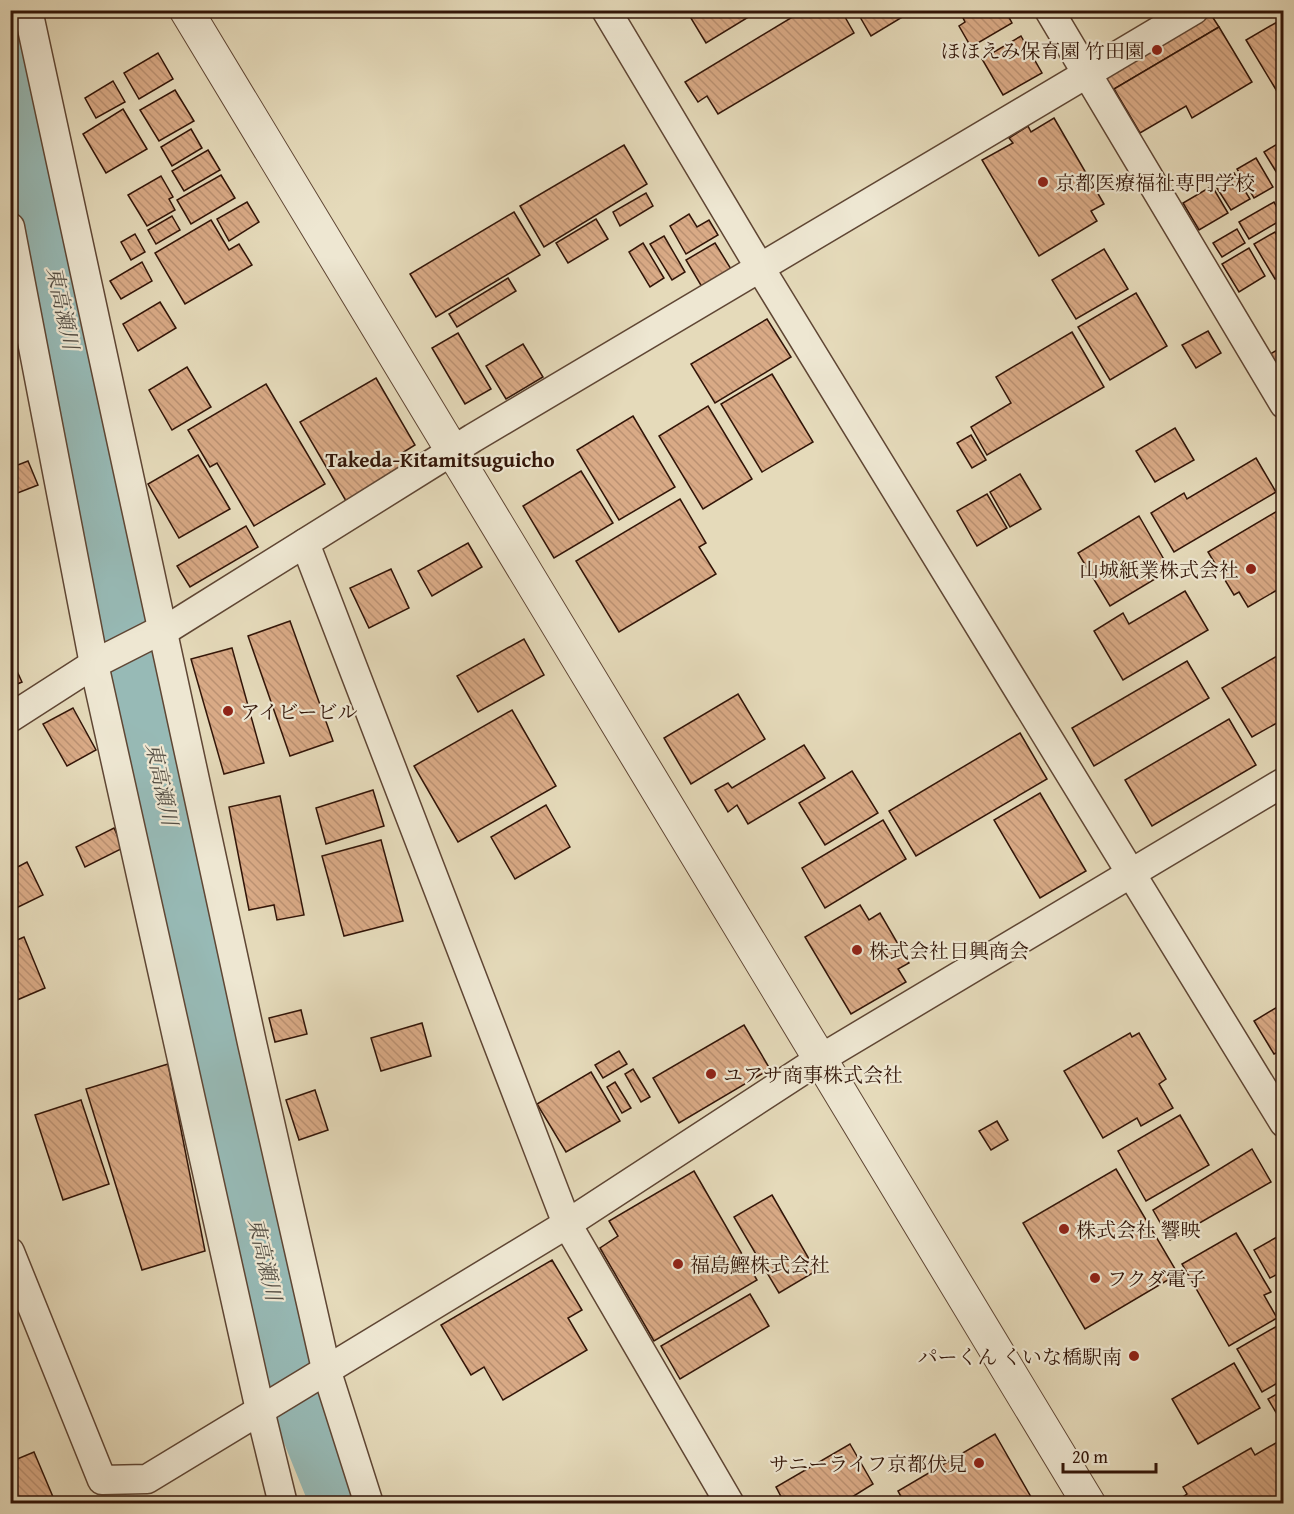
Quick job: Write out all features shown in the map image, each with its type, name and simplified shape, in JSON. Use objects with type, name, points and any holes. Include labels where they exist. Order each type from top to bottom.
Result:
[{"type":"street","points":[[28,10],[159,632],[322,1372],[369,1503]]},
{"type":"street","points":[[186,10],[1089,1503]]},
{"type":"street","points":[[606,10],[1129,875],[1284,1123]]},
{"type":"street","points":[[1049,10],[1284,404]]},
{"type":"street","points":[[10,717],[99,662],[159,632],[452,451],[1194,10]]},
{"type":"street","points":[[10,227],[99,662],[284,1503]]},
{"type":"street","points":[[305,543],[567,1224],[730,1503]]},
{"type":"street","points":[[10,1252],[102,1480],[147,1479],[567,1224],[820,1059],[1284,782]]},
{"type":"building","points":[[686,10],[760,10],[706,43]]},
{"type":"building","points":[[804,10],[841,10],[854,33],[718,114],[707,96],[698,102],[685,82]]},
{"type":"building","points":[[856,10],[914,10],[871,36]]},
{"type":"building","points":[[959,10],[1005,10],[1012,23],[971,47],[959,26],[965,22]]},
{"type":"building","points":[[1208,10],[1219,27],[1114,89],[1117,95],[1112,98],[1099,75]]},
{"type":"building","points":[[1284,18],[1284,103],[1246,40]]},
{"type":"building","points":[[1219,27],[1252,82],[1192,118],[1186,106],[1140,133],[1114,89]]},
{"type":"building","points":[[1021,36],[1042,73],[1003,95],[982,59]]},
{"type":"building","points":[[158,53],[173,79],[139,99],[124,73]]},
{"type":"building","points":[[113,81],[125,102],[96,118],[85,98]]},
{"type":"building","points":[[175,90],[194,121],[159,141],[140,110]]},
{"type":"building","points":[[123,109],[147,149],[106,173],[83,134]]},
{"type":"building","name":"京都医療福祉専門学校","points":[[1054,118],[1104,204],[1091,211],[1097,221],[1039,256],[982,160],[1013,143],[1009,138],[1028,126],[1031,132]]},
{"type":"building","points":[[191,129],[202,148],[172,166],[161,147]]},
{"type":"building","points":[[1284,140],[1284,176],[1280,178],[1264,152]]},
{"type":"building","points":[[624,145],[647,184],[544,247],[520,206]]},
{"type":"building","points":[[208,150],[220,170],[184,191],[172,171]]},
{"type":"building","points":[[1256,158],[1273,187],[1254,198],[1237,169]]},
{"type":"building","points":[[1234,173],[1250,199],[1231,210],[1215,185]]},
{"type":"building","points":[[221,175],[235,198],[191,224],[177,200]]},
{"type":"building","points":[[161,176],[173,197],[169,199],[175,210],[147,226],[128,195]]},
{"type":"building","points":[[1284,183],[1284,198],[1277,187]]},
{"type":"building","points":[[1212,186],[1228,213],[1199,230],[1183,203]]},
{"type":"building","points":[[646,193],[653,206],[620,226],[613,212]]},
{"type":"building","points":[[247,202],[259,222],[229,241],[217,219]]},
{"type":"building","points":[[1274,202],[1283,219],[1249,239],[1239,222]]},
{"type":"building","points":[[514,212],[540,255],[436,317],[410,274]]},
{"type":"building","points":[[689,214],[697,227],[709,220],[718,235],[686,254],[670,226]]},
{"type":"building","points":[[172,216],[180,230],[156,244],[148,230]]},
{"type":"building","points":[[596,219],[608,239],[568,263],[556,243]]},
{"type":"building","points":[[211,220],[229,250],[239,244],[252,265],[185,304],[155,253]]},
{"type":"building","points":[[1237,229],[1245,243],[1222,257],[1213,243]]},
{"type":"building","points":[[1275,232],[1284,247],[1284,274],[1275,279],[1254,244]]},
{"type":"building","points":[[135,234],[145,252],[131,260],[121,242]]},
{"type":"building","points":[[664,236],[685,272],[672,280],[650,244]]},
{"type":"building","points":[[643,243],[664,278],[650,287],[629,252]]},
{"type":"building","points":[[715,243],[731,269],[702,287],[686,260]]},
{"type":"building","points":[[1249,248],[1265,276],[1239,292],[1222,264]]},
{"type":"building","points":[[1104,249],[1128,289],[1076,319],[1052,280]]},
{"type":"building","points":[[142,262],[152,281],[121,299],[110,281]]},
{"type":"building","points":[[508,278],[516,291],[457,327],[449,314]]},
{"type":"building","points":[[1136,293],[1167,346],[1110,380],[1078,327]]},
{"type":"building","points":[[160,302],[176,328],[138,351],[123,324]]},
{"type":"building","points":[[767,319],[791,357],[715,403],[691,364]]},
{"type":"building","points":[[1208,331],[1221,353],[1196,368],[1182,345]]},
{"type":"building","points":[[1072,332],[1104,387],[987,455],[971,427],[1011,403],[996,377]]},
{"type":"building","points":[[458,333],[491,389],[465,404],[432,348]]},
{"type":"building","points":[[523,344],[543,377],[506,399],[486,366]]},
{"type":"building","points":[[1284,346],[1284,377],[1270,354]]},
{"type":"building","points":[[187,367],[211,407],[172,430],[149,390]]},
{"type":"building","points":[[772,374],[813,442],[762,472],[721,404]]},
{"type":"building","points":[[376,378],[415,445],[402,453],[409,464],[346,501],[300,422]]},
{"type":"building","points":[[266,384],[325,484],[254,526],[217,463],[210,467],[188,430]]},
{"type":"building","points":[[708,406],[752,479],[703,509],[659,436]]},
{"type":"building","points":[[633,416],[675,487],[619,520],[577,450]]},
{"type":"building","points":[[1175,428],[1194,460],[1155,482],[1136,451]]},
{"type":"building","points":[[971,435],[986,460],[972,468],[957,443]]},
{"type":"building","points":[[198,455],[230,509],[179,538],[148,484]]},
{"type":"building","points":[[1256,458],[1276,492],[1174,552],[1151,513],[1184,493],[1187,499]]},
{"type":"building","points":[[28,461],[38,485],[10,496],[10,468]]},
{"type":"building","points":[[581,471],[613,523],[554,558],[523,506]]},
{"type":"building","points":[[1020,474],[1041,509],[1010,527],[990,492]]},
{"type":"building","points":[[987,494],[1007,528],[977,546],[957,511]]},
{"type":"building","points":[[680,499],[706,543],[699,547],[716,574],[619,632],[576,561]]},
{"type":"building","name":"山城紙業株式会社","points":[[1284,507],[1284,586],[1248,607],[1239,592],[1234,595],[1208,552]]},
{"type":"building","points":[[1139,516],[1170,570],[1110,606],[1078,553]]},
{"type":"building","points":[[246,526],[258,547],[190,587],[177,566]]},
{"type":"building","points":[[468,543],[482,567],[432,596],[418,571]]},
{"type":"building","points":[[391,569],[409,608],[369,628],[350,588]]},
{"type":"building","points":[[1185,591],[1208,630],[1123,680],[1094,631],[1123,613],[1129,624]]},
{"type":"building","points":[[290,621],[333,741],[290,756],[248,636]]},
{"type":"building","points":[[524,639],[544,675],[478,712],[457,676]]},
{"type":"building","name":"アイビービル","points":[[232,648],[264,763],[224,774],[191,659]]},
{"type":"building","points":[[10,656],[22,682],[10,687]]},
{"type":"building","points":[[1277,656],[1284,667],[1284,719],[1252,737],[1222,688]]},
{"type":"building","points":[[1187,661],[1209,698],[1094,766],[1072,728]]},
{"type":"building","points":[[738,694],[765,739],[691,784],[664,738]]},
{"type":"building","points":[[73,708],[96,750],[67,766],[43,724]]},
{"type":"building","points":[[512,710],[556,786],[458,842],[414,766]]},
{"type":"building","points":[[1229,719],[1256,765],[1152,826],[1125,780]]},
{"type":"building","points":[[1020,733],[1047,779],[916,856],[889,811]]},
{"type":"building","points":[[804,745],[825,778],[748,824],[737,805],[728,812],[715,790],[728,783],[732,788]]},
{"type":"building","points":[[852,771],[878,813],[825,845],[799,803]]},
{"type":"building","points":[[373,790],[384,826],[326,844],[316,808]]},
{"type":"building","points":[[1040,793],[1086,871],[1040,898],[994,820]]},
{"type":"building","points":[[280,796],[304,915],[277,920],[274,905],[249,910],[229,807]]},
{"type":"building","points":[[546,805],[570,847],[515,879],[491,837]]},
{"type":"building","points":[[883,820],[906,859],[825,908],[802,868]]},
{"type":"building","points":[[114,828],[123,848],[85,867],[76,847]]},
{"type":"building","points":[[381,840],[403,921],[344,936],[322,856]]},
{"type":"building","points":[[27,862],[43,895],[10,911],[10,871]]},
{"type":"building","name":"株式会社日興商会","points":[[860,905],[869,920],[880,913],[909,963],[898,969],[906,982],[851,1014],[805,937]]},
{"type":"building","points":[[24,937],[45,988],[10,1003],[10,943]]},
{"type":"building","points":[[1284,1003],[1284,1049],[1274,1054],[1254,1021]]},
{"type":"building","points":[[301,1010],[307,1034],[275,1042],[269,1018]]},
{"type":"building","points":[[422,1023],[431,1056],[381,1071],[371,1038]]},
{"type":"building","name":"ユアサ商事株式会社","points":[[744,1025],[770,1069],[679,1123],[653,1078]]},
{"type":"building","points":[[1130,1033],[1132,1037],[1139,1033],[1166,1079],[1159,1084],[1173,1108],[1141,1126],[1137,1118],[1103,1138],[1064,1071]]},
{"type":"building","points":[[619,1051],[627,1064],[603,1078],[595,1065]]},
{"type":"building","points":[[168,1064],[205,1251],[142,1270],[86,1089]]},
{"type":"building","points":[[633,1069],[650,1097],[641,1102],[625,1074]]},
{"type":"building","points":[[591,1072],[620,1121],[566,1152],[537,1104]]},
{"type":"building","points":[[615,1082],[631,1108],[622,1113],[607,1087]]},
{"type":"building","points":[[315,1090],[328,1130],[299,1140],[286,1100]]},
{"type":"building","points":[[81,1100],[109,1184],[63,1200],[35,1115]]},
{"type":"building","points":[[1180,1115],[1209,1165],[1146,1201],[1118,1151]]},
{"type":"building","points":[[997,1121],[1008,1140],[991,1150],[979,1131]]},
{"type":"building","points":[[1252,1149],[1271,1182],[1170,1240],[1153,1210]]},
{"type":"building","points":[[1116,1169],[1178,1274],[1085,1329],[1023,1223]]},
{"type":"building","name":"福島鰹株式会社","points":[[694,1171],[757,1280],[654,1341],[600,1248],[618,1236],[609,1221]]},
{"type":"building","points":[[772,1195],[816,1271],[779,1293],[734,1217]]},
{"type":"building","points":[[1236,1233],[1271,1292],[1264,1295],[1277,1318],[1229,1346],[1182,1264]]},
{"type":"building","points":[[1284,1233],[1284,1271],[1270,1278],[1254,1250]]},
{"type":"building","points":[[552,1260],[582,1310],[568,1318],[587,1350],[503,1400],[484,1367],[471,1375],[441,1325]]},
{"type":"building","points":[[750,1294],[769,1326],[680,1379],[661,1346]]},
{"type":"building","points":[[1284,1322],[1284,1379],[1262,1392],[1237,1349]]},
{"type":"building","points":[[1234,1363],[1260,1408],[1198,1444],[1172,1399]]},
{"type":"building","points":[[1284,1390],[1284,1426],[1268,1399]]},
{"type":"building","name":"サニーライフ京都伏見","points":[[995,1434],[1035,1504],[905,1504],[898,1491]]},
{"type":"building","points":[[1281,1440],[1284,1491],[1280,1493],[1282,1497],[1271,1504],[1172,1504],[1187,1494],[1183,1487],[1251,1448],[1255,1455]]},
{"type":"building","points":[[850,1444],[873,1484],[841,1504],[785,1504],[776,1487]]},
{"type":"building","points":[[34,1452],[56,1504],[10,1504],[10,1462]]},
{"type":"waterway","name":"東高瀬川","points":[[10,57],[59,303],[227,1094],[302,1413],[339,1504]]},
{"type":"place","name":"ほほえみ保育園 竹田園","points":[[1157,50]]},
{"type":"place","name":"京都医療福祉専門学校","points":[[1043,182]]},
{"type":"place","name":"山城紙業株式会社","points":[[1251,569]]},
{"type":"place","name":"アイビービル","points":[[228,711]]},
{"type":"place","name":"株式会社日興商会","points":[[857,950]]},
{"type":"place","name":"ユアサ商事株式会社","points":[[711,1074]]},
{"type":"place","name":"株式会社 響映","points":[[1064,1229]]},
{"type":"place","name":"福島鰹株式会社","points":[[678,1264]]},
{"type":"place","name":"フクダ電子","points":[[1095,1278]]},
{"type":"place","name":"パーくん くいな橋駅南","points":[[1134,1356]]},
{"type":"place","name":"サニーライフ京都伏見","points":[[979,1463]]},
{"type":"district","name":"Takeda-Kitamitsuguicho","points":[[440,459]]}]
